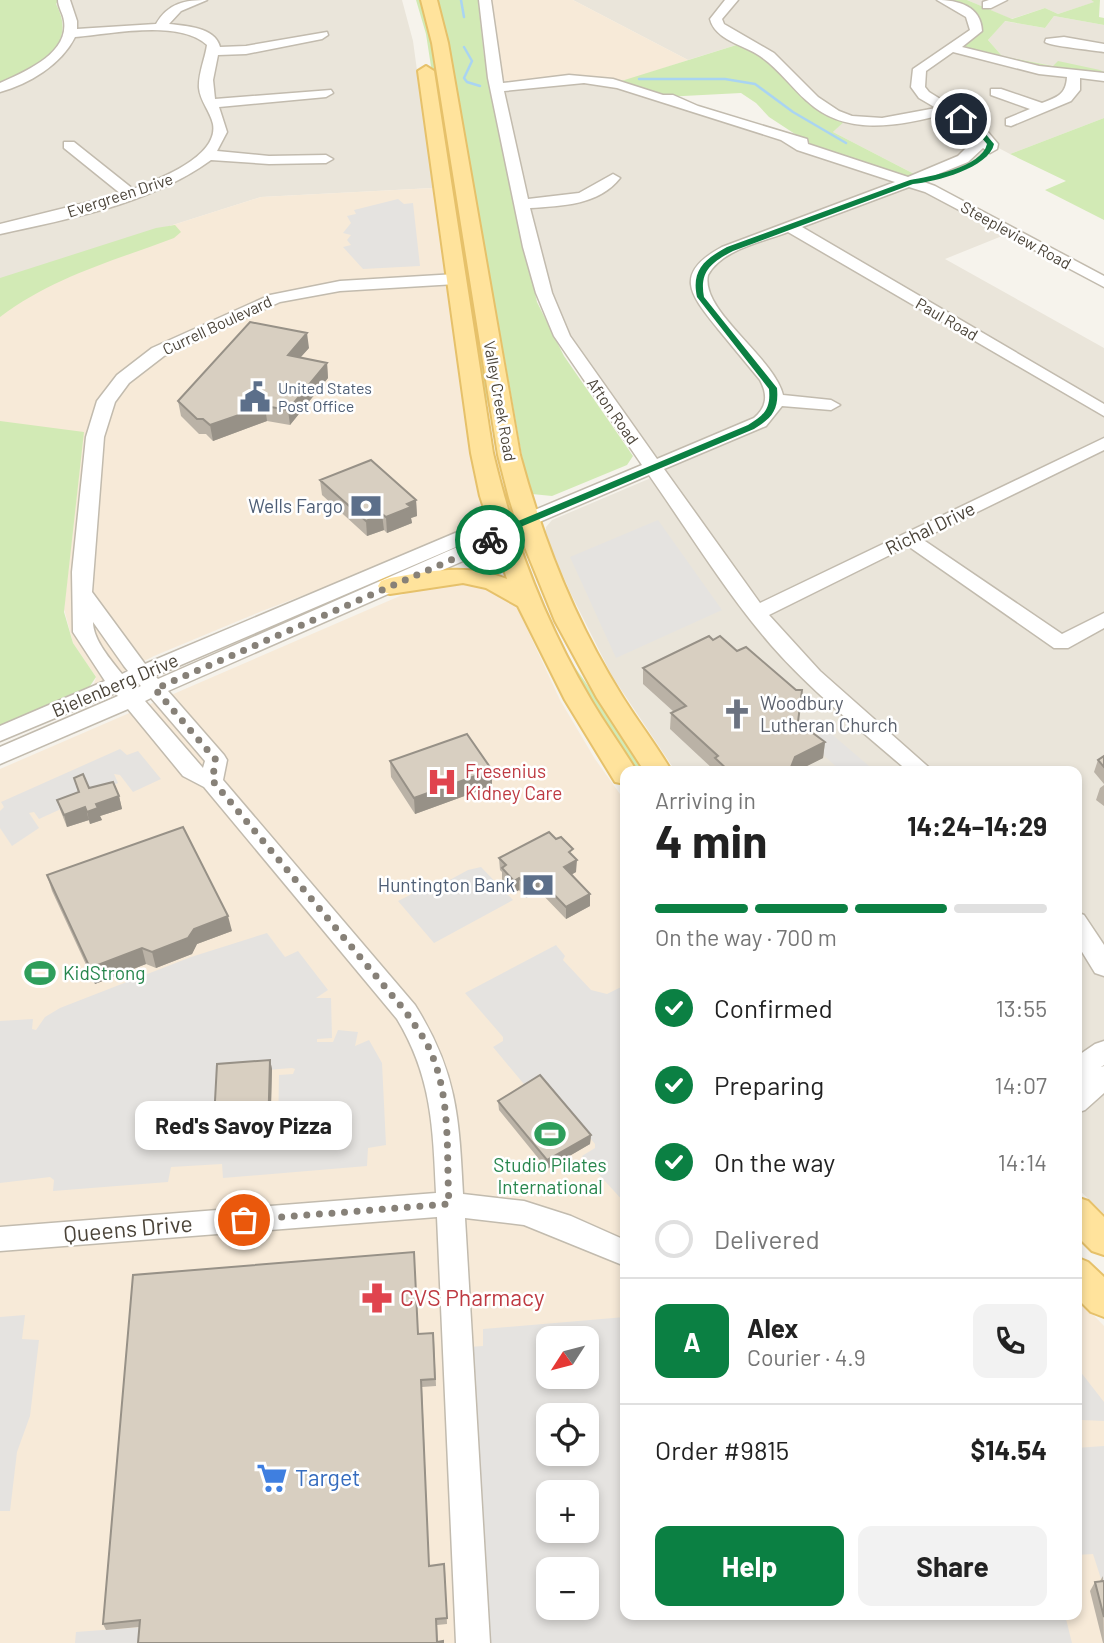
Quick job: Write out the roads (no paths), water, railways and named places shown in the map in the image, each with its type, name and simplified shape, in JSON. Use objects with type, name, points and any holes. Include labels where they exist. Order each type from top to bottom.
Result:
[{"type":"main road","name":"Valley Creek Road","points":[[422,6],[421,43],[484,461],[514,526],[553,591],[580,648],[655,766]]},
{"type":"main road","name":"Valley Creek Road","points":[[422,6],[440,43],[509,455],[514,526],[530,603],[567,681],[620,767]]},
{"type":"main road","points":[[390,586],[447,575],[470,575],[504,585],[530,603]]},
{"type":"main road","points":[[1082,1218],[1104,1240]]},
{"type":"main road","points":[[1082,1279],[1104,1301]]},
{"type":"street","points":[[0,88],[51,59],[63,47],[71,22],[64,0]]},
{"type":"street","points":[[161,28],[165,17],[171,12],[201,0]]},
{"type":"street","name":"Afton Road","points":[[485,0],[488,40],[497,88],[546,303],[573,355],[756,613],[813,676],[916,766]]},
{"type":"street","points":[[733,0],[716,19],[718,26],[767,54],[816,103],[829,111],[858,120],[890,122],[946,110]]},
{"type":"street","points":[[831,405],[775,400],[773,388],[767,378],[703,300],[698,281],[702,268],[716,256],[912,181],[930,180],[979,161],[989,151],[991,144],[977,128],[946,110],[918,87],[920,69],[973,35],[977,26],[967,11],[943,0]]},
{"type":"street","points":[[987,5],[1001,0]]},
{"type":"street","points":[[69,34],[161,28],[188,29],[204,34],[212,40],[213,51],[206,90],[220,130],[208,155],[269,160],[326,159]]},
{"type":"street","points":[[213,51],[246,50],[322,35]]},
{"type":"street","points":[[1051,42],[1082,38],[1104,48]]},
{"type":"street","points":[[952,48],[1023,67],[1104,77]]},
{"type":"street","points":[[1011,122],[1059,103],[1070,94],[1074,75]]},
{"type":"street","name":"Steepleview Road","points":[[497,88],[579,78],[611,82],[681,104],[789,140],[802,147],[912,181],[993,221],[1100,282]]},
{"type":"street","points":[[996,92],[1045,109]]},
{"type":"street","points":[[211,104],[326,93]]},
{"type":"street","points":[[69,145],[130,194]]},
{"type":"street","name":"Evergreen Drive","points":[[0,229],[130,194],[177,177],[208,155]]},
{"type":"street","points":[[523,204],[555,202],[581,196],[604,188],[613,178]]},
{"type":"street","name":"Paul Road","points":[[790,227],[1104,411]]},
{"type":"street","name":"Currell Boulevard","points":[[456,279],[340,286],[276,298],[177,341],[145,360],[123,379],[106,401],[95,437],[82,572],[82,632],[125,691],[191,771],[212,780],[406,1012],[426,1044],[438,1072],[443,1097],[473,1643]]},
{"type":"street","name":"Bielenberg Drive","points":[[148,681],[390,586],[481,547],[514,526],[755,425],[769,415],[775,400]]},
{"type":"street","name":"Richal Drive","points":[[756,613],[1104,443]]},
{"type":"street","name":"Bielenberg Drive","points":[[0,756],[125,691],[474,532],[514,526]]},
{"type":"street","points":[[908,538],[1061,643],[1104,619]]},
{"type":"street","name":"Currell Boulevard","points":[[83,593],[148,681],[216,760],[212,780]]},
{"type":"street","name":"Bielenberg Drive","points":[[0,734],[125,691]]},
{"type":"street","points":[[1082,931],[1104,967]]},
{"type":"street","points":[[1082,1068],[1104,1051]]},
{"type":"street","points":[[1082,1096],[1104,1077]]},
{"type":"street","name":"Queens Drive","points":[[0,1240],[449,1204],[524,1213],[561,1225],[620,1251]]},
{"type":"waterway","points":[[461,0],[464,17]]},
{"type":"waterway","points":[[464,47],[472,61],[464,78],[467,82],[480,86]]},
{"type":"waterway","points":[[639,79],[725,79],[755,84],[793,112],[846,143]]},
{"type":"place","name":"United States Post Office","points":[[255,397]]},
{"type":"place","name":"Wells Fargo","points":[[366,506]]},
{"type":"place","name":"Woodbury Lutheran Church","points":[[737,714]]},
{"type":"place","name":"Fresenius Kidney Care","points":[[442,782]]},
{"type":"place","name":"Huntington Bank","points":[[538,885]]},
{"type":"place","name":"KidStrong","points":[[40,973]]},
{"type":"place","name":"Studio Pilates International","points":[[550,1134]]},
{"type":"place","name":"Red's Savoy Pizza","points":[[244,1220]]},
{"type":"place","name":"CVS Pharmacy","points":[[377,1298]]},
{"type":"place","name":"Target","points":[[272,1478]]}]
